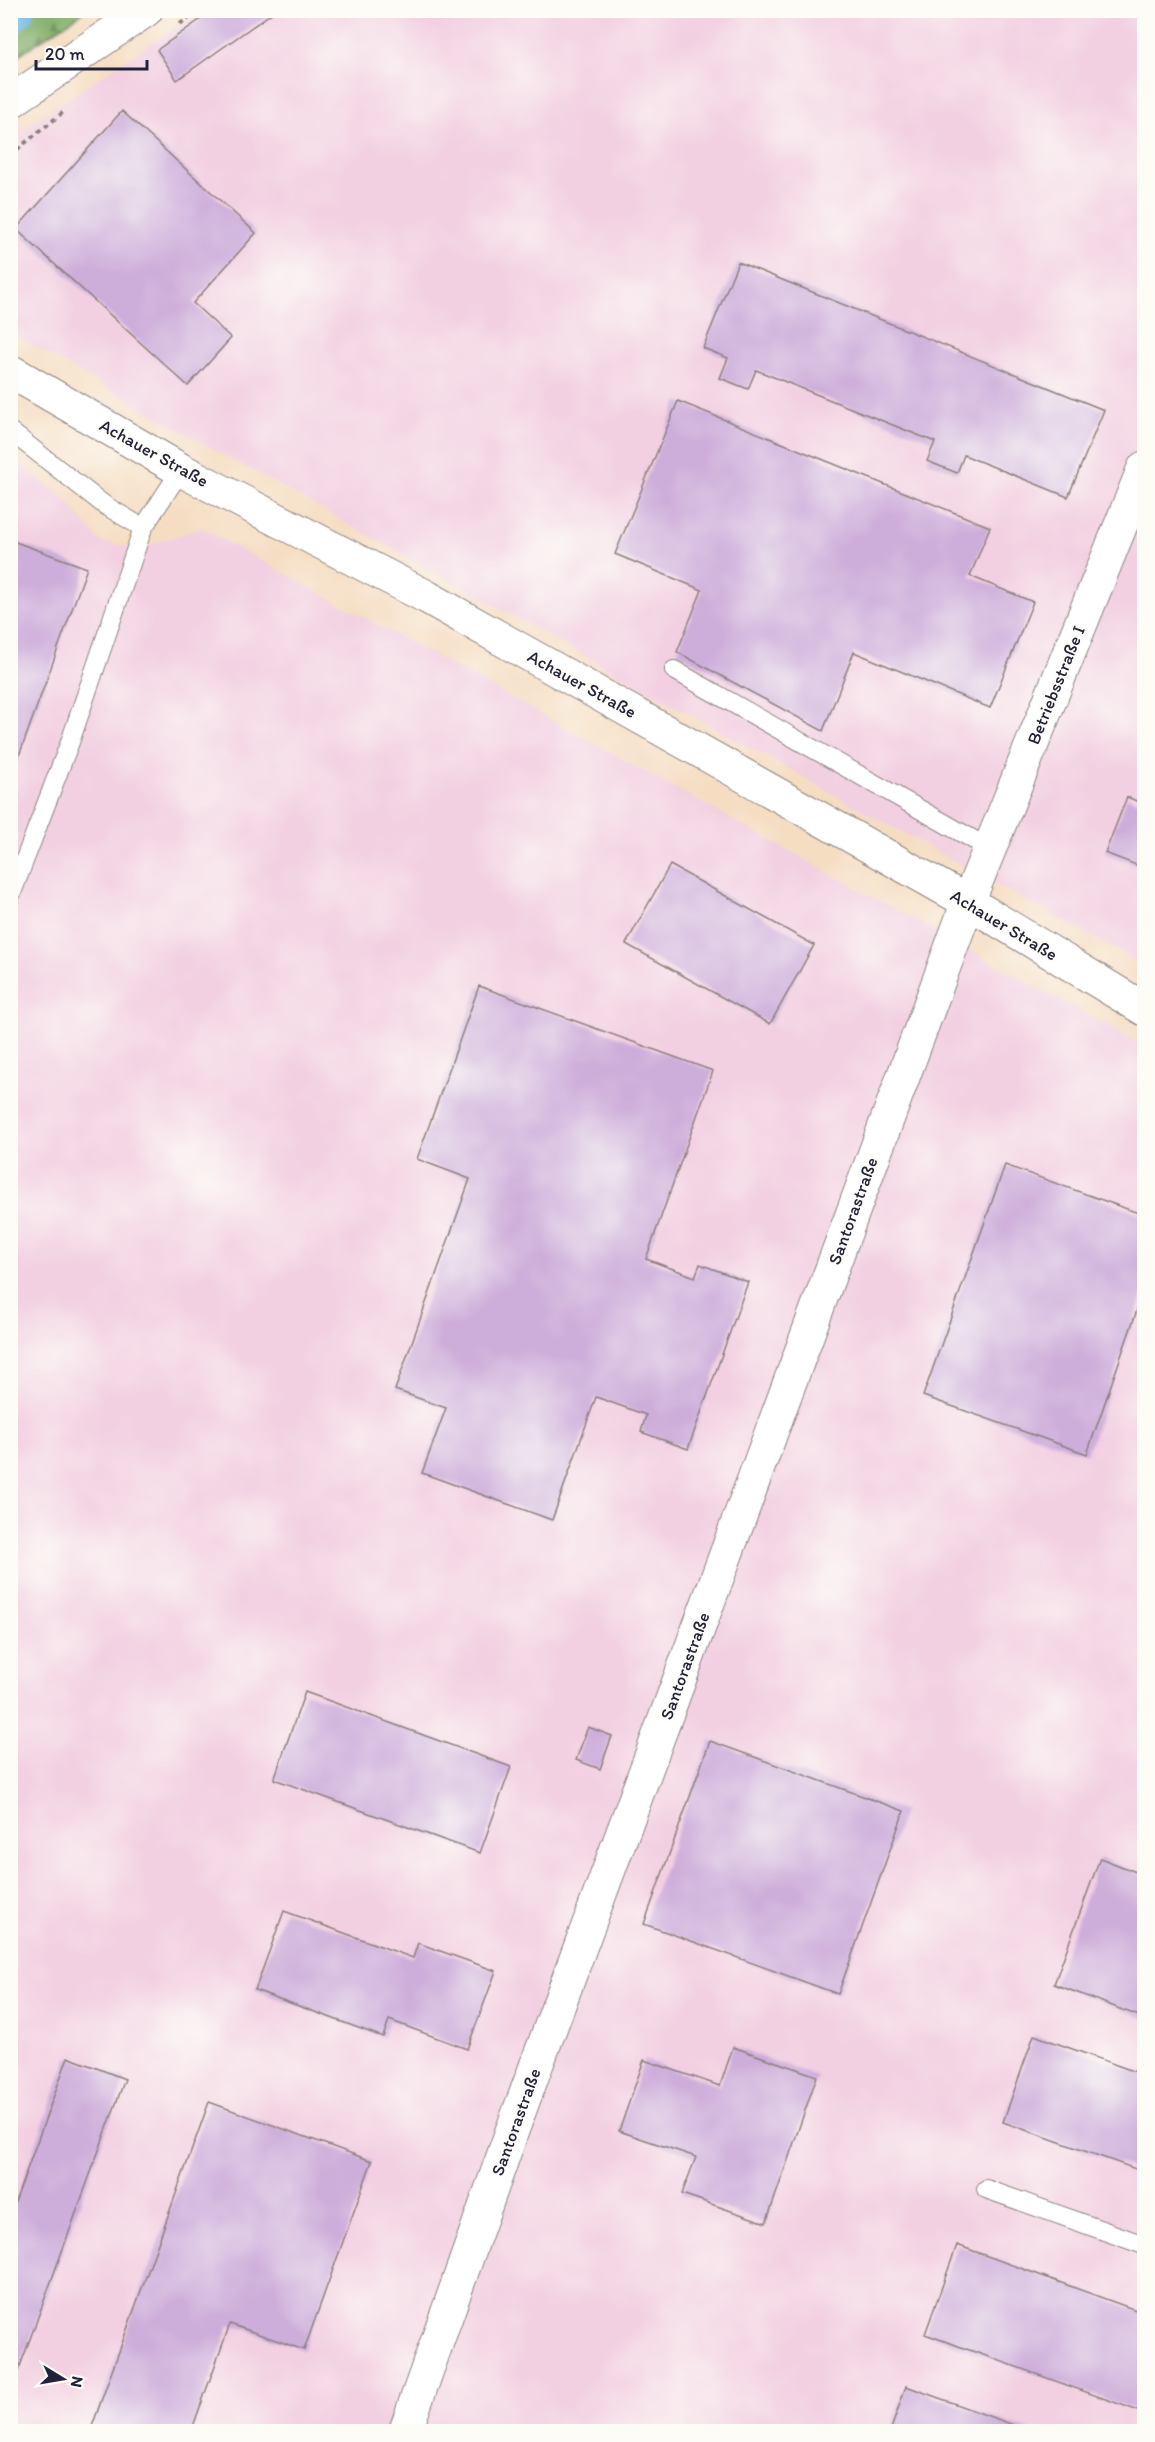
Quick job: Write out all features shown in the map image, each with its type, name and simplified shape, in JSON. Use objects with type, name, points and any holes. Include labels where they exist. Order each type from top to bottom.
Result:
[{"type":"street","points":[[10,102],[146,10]]},
{"type":"street","name":"Achauer Straße","points":[[11,371],[181,470],[427,597],[968,902],[1144,1009]]},
{"type":"street","name":"Betriebsstraße I","points":[[968,902],[1144,468]]},
{"type":"street","name":"Santorastraße","points":[[405,2432],[516,2120],[968,902]]},
{"type":"lane","points":[[10,430],[103,504],[143,528]]},
{"type":"lane","points":[[10,898],[70,742],[143,528],[181,470]]},
{"type":"lane","points":[[674,670],[990,849]]},
{"type":"lane","points":[[986,2189],[1144,2245]]},
{"type":"shaded area","points":[[200,11],[1144,11],[1144,965],[199,441],[11,333],[11,136]]},
{"type":"shaded area","points":[[10,457],[61,495],[102,543],[139,548],[202,528],[1144,1046],[1144,2431],[11,2431]]},
{"type":"green space","points":[[11,10],[85,10],[85,11],[11,60]]},
{"type":"building","points":[[214,10],[276,10],[177,80],[157,50]]},
{"type":"building","points":[[122,111],[256,233],[193,303],[231,338],[188,386],[16,229]]},
{"type":"building","points":[[738,262],[1104,410],[1068,497],[964,455],[957,473],[927,461],[935,442],[756,370],[748,389],[720,378],[728,358],[703,348]]},
{"type":"building","points":[[678,401],[990,527],[970,576],[1033,602],[990,708],[854,652],[823,731],[677,652],[702,590],[615,554]]},
{"type":"building","points":[[10,540],[87,568],[11,778],[10,778]]},
{"type":"building","points":[[1127,797],[1144,804],[1144,868],[1105,853]]},
{"type":"building","points":[[670,865],[814,945],[770,1024],[626,944]]},
{"type":"building","points":[[479,986],[713,1071],[646,1259],[695,1277],[700,1264],[748,1282],[688,1449],[641,1432],[646,1415],[596,1397],[552,1520],[422,1473],[446,1408],[395,1390],[470,1179],[417,1159]]},
{"type":"building","points":[[1005,1165],[1144,1215],[1144,1290],[1087,1454],[923,1396]]},
{"type":"building","points":[[305,1692],[511,1767],[480,1853],[274,1779]]},
{"type":"building","points":[[588,1727],[612,1736],[600,1769],[576,1760]]},
{"type":"building","points":[[710,1741],[904,1811],[838,1994],[644,1924]]},
{"type":"building","points":[[1100,1858],[1144,1875],[1144,2018],[1054,1984]]},
{"type":"building","points":[[284,1911],[413,1958],[418,1943],[496,1971],[467,2049],[389,2020],[383,2037],[255,1990]]},
{"type":"building","points":[[1034,2035],[1144,2075],[1144,2172],[1003,2122]]},
{"type":"building","points":[[733,2047],[817,2076],[766,2223],[682,2194],[696,2157],[619,2131],[644,2060],[720,2086]]},
{"type":"building","points":[[68,2057],[125,2079],[11,2391],[10,2216]]},
{"type":"building","points":[[209,2102],[372,2161],[304,2350],[230,2324],[191,2432],[90,2432]]},
{"type":"building","points":[[957,2245],[1144,2313],[1144,2413],[925,2334]]},
{"type":"building","points":[[906,2386],[1030,2431],[1030,2432],[890,2432]]},
{"type":"waterway","points":[[10,14],[15,10]]}]
